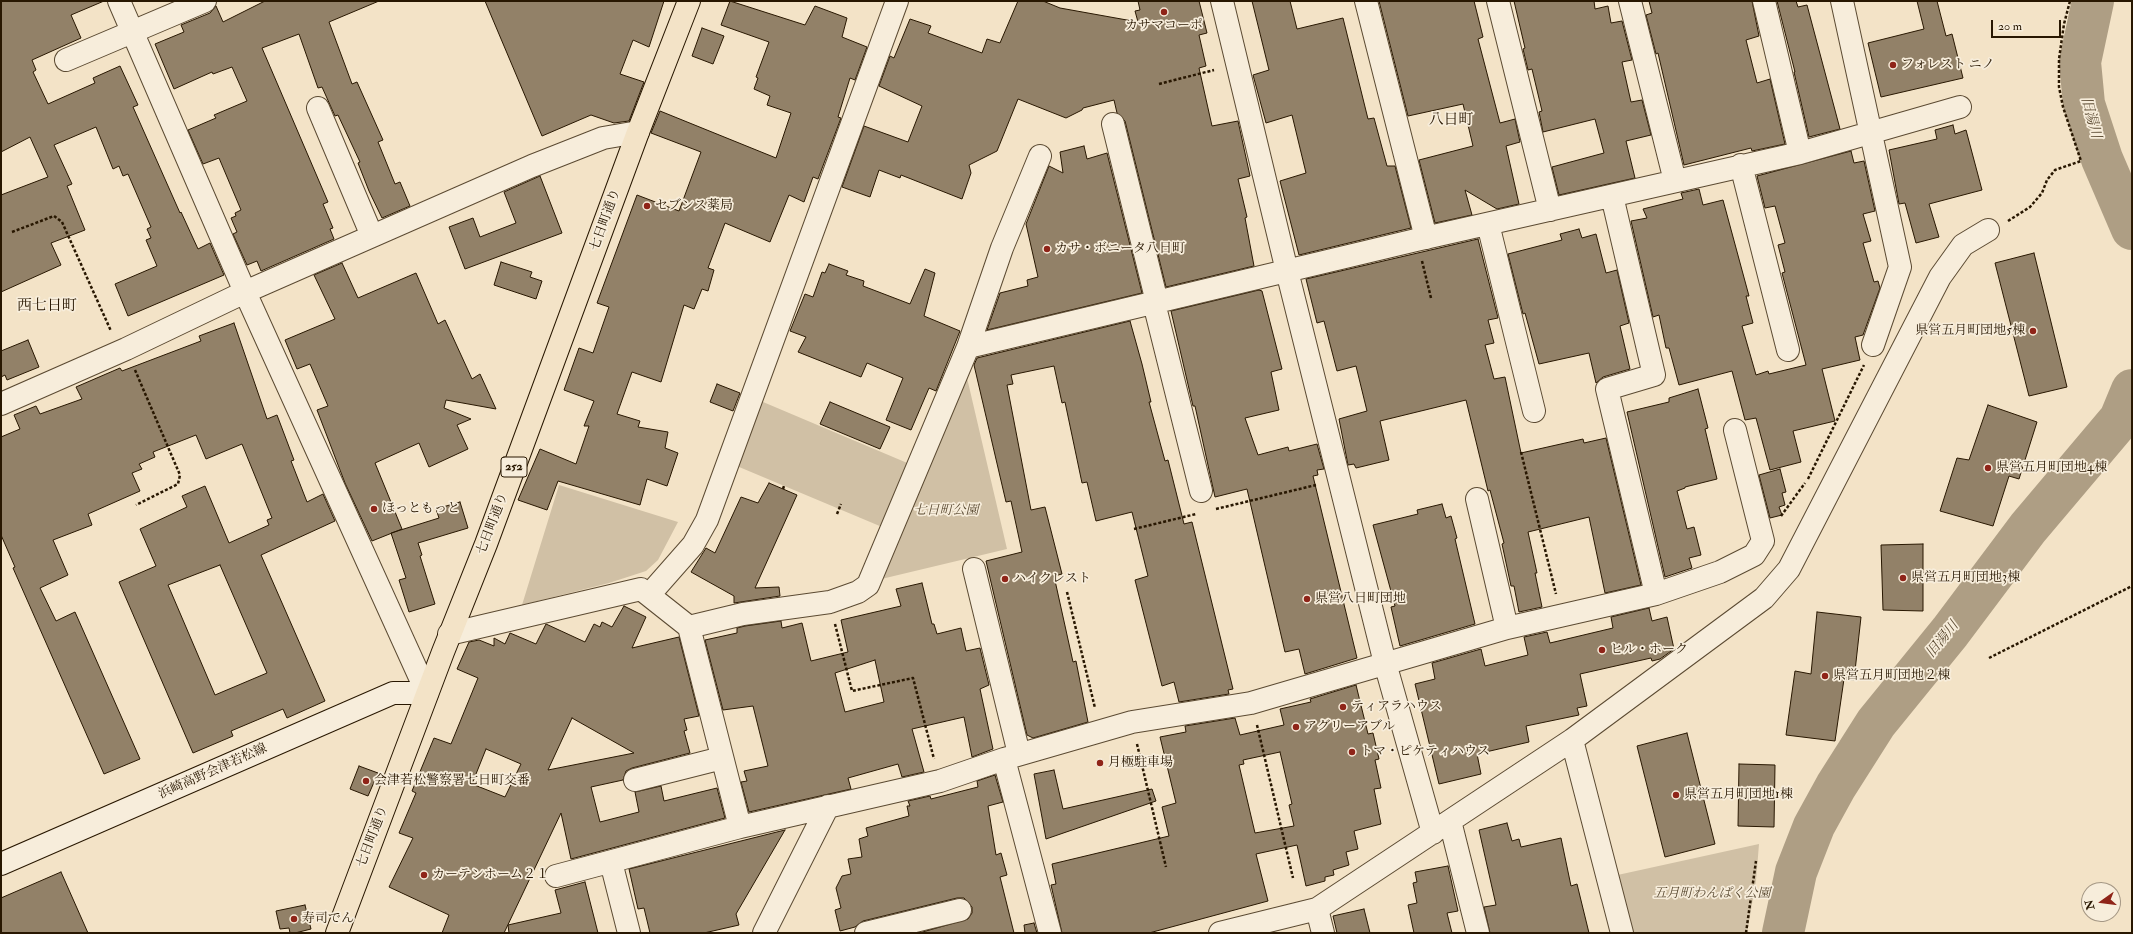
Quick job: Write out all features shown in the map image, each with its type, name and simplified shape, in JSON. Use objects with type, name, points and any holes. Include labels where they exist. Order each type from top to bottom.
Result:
[{"type":"highway","name":"七日町通り","points":[[337,933],[449,634],[486,544],[638,132],[689,1]]},
{"type":"street","points":[[119,1],[245,292],[427,693]]},
{"type":"street","points":[[66,60],[205,1]]},
{"type":"street","points":[[449,634],[645,592],[693,545],[707,520],[898,1]]},
{"type":"street","points":[[1222,1],[1287,271],[1385,664],[1478,933]]},
{"type":"street","points":[[1366,1],[1421,239]]},
{"type":"street","points":[[1498,1],[1550,210]]},
{"type":"street","points":[[1630,1],[1675,181]]},
{"type":"street","points":[[1764,1],[1800,153]]},
{"type":"street","points":[[1842,1],[1900,267],[1873,345]]},
{"type":"street","points":[[968,347],[1421,239],[1741,165],[1800,153],[1871,131],[1960,107]]},
{"type":"street","points":[[318,108],[372,236]]},
{"type":"street","points":[[1112,124],[1205,505]]},
{"type":"street","points":[[2,400],[123,350],[245,292],[532,166],[603,138],[638,132]]},
{"type":"street","points":[[689,627],[743,614],[830,602],[858,592],[868,585],[968,347],[1002,248],[1040,156]]},
{"type":"street","points":[[1741,165],[1788,350]]},
{"type":"street","points":[[1612,196],[1654,375],[1607,389],[1656,594]]},
{"type":"street","points":[[1488,224],[1534,411]]},
{"type":"street","points":[[1220,933],[1317,910],[1572,740],[1764,598],[1789,569],[1940,277],[1963,246],[1988,230]]},
{"type":"street","points":[[556,876],[740,827],[940,781],[1012,757],[1100,730],[1132,722],[1251,703],[1507,628],[1656,594],[1720,572],[1754,555],[1763,541],[1734,430]]},
{"type":"street","points":[[1477,499],[1507,628]]},
{"type":"street","points":[[974,569],[1012,757],[1050,933]]},
{"type":"street","points":[[645,592],[689,627],[740,827]]},
{"type":"street","name":"浜崎高野会津若松線","points":[[1,864],[393,693],[427,693]]},
{"type":"street","points":[[1572,740],[1622,933]]},
{"type":"street","points":[[635,780],[722,758]]},
{"type":"street","points":[[764,933],[828,806]]},
{"type":"street","points":[[611,862],[629,933]]},
{"type":"street","points":[[866,933],[960,910]]},
{"type":"street","points":[[1317,910],[1323,933]]},
{"type":"path","points":[[1988,230],[2016,217],[2030,207],[2042,194],[2047,180],[2055,170],[2081,161],[2063,107],[2059,87],[2059,58],[2064,24],[2070,1]]},
{"type":"path","points":[[1159,84],[1237,64]]},
{"type":"path","points":[[12,232],[54,216],[62,222],[180,475],[178,484],[136,505]]},
{"type":"path","points":[[1421,239],[1431,298]]},
{"type":"path","points":[[1763,541],[1805,484],[1873,345]]},
{"type":"path","points":[[1521,452],[1561,616]]},
{"type":"path","points":[[1134,529],[1205,505],[1340,479]]},
{"type":"path","points":[[783,490],[784,486]]},
{"type":"path","points":[[837,514],[841,504]]},
{"type":"path","points":[[1989,658],[2132,586]]},
{"type":"path","points":[[1067,592],[1100,730]]},
{"type":"path","points":[[830,602],[852,691],[913,678],[940,781]]},
{"type":"path","points":[[1251,703],[1293,878]]},
{"type":"path","points":[[1132,722],[1166,866]]},
{"type":"path","points":[[1746,933],[1756,861]]},
{"type":"green space","name":"七日町公園","points":[[964,365],[1007,549],[873,581],[894,532],[732,464],[756,399],[912,465]]},
{"type":"green space","points":[[559,485],[678,522],[658,560],[646,571],[609,583],[522,605]]},
{"type":"green space","name":"五月町わんぱく公園","points":[[1759,844],[1756,881],[1747,933],[1627,933],[1613,876]]},
{"type":"building","points":[[1,1],[104,1],[71,15],[81,38],[32,60],[36,70],[33,72],[48,104],[95,83],[93,78],[120,66],[138,105],[133,107],[180,213],[181,212],[198,249],[210,243],[224,275],[128,316],[115,284],[157,266],[146,240],[151,238],[147,229],[151,227],[128,174],[123,176],[119,166],[113,169],[96,127],[54,145],[72,184],[67,186],[85,230],[51,243],[61,265],[1,292],[1,195],[48,177],[30,137],[1,152]]},
{"type":"building","points":[[265,1],[379,1],[329,22],[352,84],[357,82],[383,140],[378,142],[395,184],[400,182],[410,206],[382,218],[358,163],[360,162],[338,115],[335,116],[322,87],[318,88],[299,34],[262,48],[328,202],[323,204],[333,228],[330,229],[334,239],[261,271],[257,261],[247,265],[233,234],[237,232],[231,218],[236,216],[235,213],[241,210],[219,158],[203,164],[188,130],[216,118],[214,115],[247,101],[232,67],[213,74],[212,72],[174,89],[155,44],[184,32],[181,25],[210,13],[216,6],[223,22]]},
{"type":"building","points":[[485,1],[664,1],[649,47],[633,40],[620,74],[644,82],[629,121],[614,123],[591,115],[542,136]]},
{"type":"building","points":[[730,1],[805,25],[815,6],[847,18],[842,37],[867,47],[855,80],[850,78],[838,117],[841,118],[818,179],[813,177],[804,202],[789,195],[770,242],[725,223],[708,268],[714,270],[708,291],[702,289],[694,309],[684,305],[661,382],[632,372],[617,414],[640,421],[638,427],[668,432],[665,448],[678,453],[667,486],[647,479],[640,505],[558,481],[547,510],[518,500],[540,449],[576,464],[589,426],[584,426],[594,401],[564,390],[579,348],[593,353],[609,307],[597,303],[637,195],[679,211],[701,152],[651,133],[660,111],[776,158],[791,113],[767,105],[770,96],[754,89],[758,78],[756,77],[769,42],[721,25]]},
{"type":"building","points":[[1018,1],[1043,1],[1060,8],[1138,22],[1135,11],[1140,10],[1138,1],[1199,1],[1207,33],[1199,35],[1206,66],[1199,68],[1212,126],[1238,121],[1250,176],[1238,179],[1247,217],[1245,218],[1254,266],[1166,287],[1125,121],[1117,113],[1114,100],[1083,108],[1082,110],[1066,118],[1018,99],[997,151],[969,165],[971,173],[962,199],[901,175],[900,178],[879,170],[870,197],[842,187],[864,126],[908,142],[922,106],[879,86],[890,56],[894,58],[910,19],[931,26],[928,33],[982,53],[987,39],[1000,43]]},
{"type":"building","points":[[1252,1],[1290,1],[1297,29],[1343,18],[1368,119],[1374,118],[1387,166],[1395,166],[1411,228],[1299,255],[1280,181],[1306,173],[1292,115],[1266,123],[1253,75],[1269,70]]},
{"type":"building","points":[[1379,1],[1474,1],[1483,37],[1478,39],[1500,123],[1515,119],[1520,142],[1506,146],[1519,204],[1497,209],[1465,190],[1472,215],[1435,223],[1419,160],[1473,146],[1463,104],[1408,116]]},
{"type":"building","points":[[1514,1],[1594,1],[1595,9],[1608,6],[1611,23],[1622,21],[1632,60],[1622,62],[1631,102],[1642,100],[1651,135],[1626,141],[1635,178],[1559,195],[1552,167],[1604,153],[1595,119],[1543,132],[1539,112],[1542,111],[1532,69],[1528,70],[1523,49],[1525,48]]},
{"type":"building","points":[[1649,1],[1752,1],[1759,36],[1746,40],[1757,83],[1770,79],[1785,144],[1752,151],[1751,148],[1684,165],[1658,53],[1656,54],[1646,15],[1652,13]]},
{"type":"building","points":[[1777,1],[1796,1],[1798,7],[1807,5],[1840,129],[1809,137],[1795,72]]},
{"type":"building","points":[[1917,1],[1937,1],[1946,36],[1952,34],[1963,78],[1881,97],[1868,43],[1924,29]]},
{"type":"building","points":[[702,28],[724,36],[713,64],[692,56]]},
{"type":"building","points":[[1953,125],[1955,134],[1966,130],[1982,190],[1929,204],[1939,237],[1916,243],[1905,203],[1899,204],[1889,150],[1937,139],[1935,130]]},
{"type":"building","points":[[1084,146],[1087,159],[1107,153],[1142,293],[987,330],[1000,293],[1028,286],[1027,280],[1038,277],[1026,224],[1049,166],[1063,173],[1060,152]]},
{"type":"building","points":[[1851,151],[1854,163],[1864,161],[1875,211],[1863,214],[1871,241],[1863,243],[1874,282],[1878,281],[1880,288],[1863,335],[1855,337],[1860,360],[1822,369],[1835,421],[1793,431],[1801,462],[1770,470],[1756,418],[1745,420],[1732,371],[1679,385],[1669,348],[1666,348],[1659,315],[1653,317],[1631,221],[1647,218],[1643,209],[1683,199],[1681,193],[1699,189],[1703,205],[1723,200],[1749,296],[1746,296],[1753,323],[1742,326],[1756,375],[1768,371],[1769,374],[1806,365],[1782,273],[1785,272],[1778,245],[1785,243],[1775,206],[1765,208],[1757,176]]},
{"type":"building","points":[[540,176],[562,233],[465,269],[449,227],[473,218],[480,237],[516,223],[504,192]]},
{"type":"building","points":[[1579,229],[1582,238],[1596,234],[1606,273],[1617,270],[1629,323],[1620,326],[1630,369],[1603,377],[1596,383],[1589,353],[1539,364],[1525,313],[1523,314],[1508,254],[1562,240],[1560,234]]},
{"type":"building","points":[[1478,239],[1498,318],[1488,320],[1494,343],[1485,345],[1494,379],[1505,377],[1521,453],[1583,439],[1584,443],[1606,438],[1641,585],[1605,593],[1589,517],[1528,532],[1537,573],[1535,573],[1542,607],[1519,612],[1514,586],[1511,586],[1502,544],[1504,543],[1490,490],[1488,491],[1466,400],[1380,421],[1389,460],[1356,468],[1354,464],[1348,465],[1339,419],[1367,411],[1356,366],[1337,371],[1324,321],[1317,323],[1306,279]]},
{"type":"building","name":"県営五月町団地5棟","points":[[2034,253],[2067,387],[2029,396],[1995,263]]},
{"type":"building","points":[[501,262],[532,272],[530,277],[542,281],[536,299],[494,285]]},
{"type":"building","points":[[342,263],[358,298],[416,273],[438,324],[445,320],[472,379],[480,374],[496,409],[446,400],[444,408],[471,419],[457,425],[468,449],[429,467],[419,443],[375,463],[402,529],[372,541],[345,483],[317,410],[328,406],[310,364],[297,369],[285,340],[335,319],[314,275]]},
{"type":"building","points":[[829,264],[848,271],[846,275],[864,281],[863,286],[910,304],[925,269],[935,273],[924,316],[960,331],[936,391],[929,388],[911,430],[886,420],[903,378],[867,363],[861,377],[798,352],[806,337],[790,331],[805,294],[813,297],[822,272],[825,273]]},
{"type":"building","points":[[1259,290],[1262,291],[1282,369],[1271,372],[1279,410],[1245,418],[1258,455],[1288,447],[1289,451],[1317,444],[1324,469],[1317,470],[1318,475],[1313,476],[1357,658],[1305,674],[1299,649],[1285,652],[1247,489],[1215,497],[1195,406],[1193,406],[1171,311]]},
{"type":"building","points":[[1130,321],[1151,402],[1149,402],[1165,461],[1168,460],[1184,524],[1192,522],[1233,689],[1228,690],[1229,694],[1179,702],[1174,682],[1162,686],[1135,580],[1148,576],[1132,512],[1096,521],[1087,482],[1082,483],[1065,402],[1062,403],[1054,366],[1011,375],[1013,384],[1007,385],[1031,510],[1045,507],[1062,574],[1054,576],[1073,662],[1076,661],[1088,722],[1033,738],[1027,735],[986,561],[1022,552],[1011,501],[1006,502],[974,365],[977,358]]},
{"type":"building","points":[[234,323],[267,419],[277,415],[294,460],[291,461],[307,502],[323,494],[335,521],[261,555],[325,701],[287,718],[283,709],[231,731],[233,736],[193,753],[119,582],[156,566],[140,529],[187,507],[182,496],[205,486],[229,543],[269,525],[267,520],[272,518],[242,444],[206,459],[196,435],[153,452],[155,457],[139,464],[142,469],[132,473],[140,491],[88,514],[92,525],[53,540],[68,575],[40,588],[56,621],[75,612],[140,759],[104,774],[13,568],[15,567],[1,535],[1,437],[20,429],[14,415],[36,406],[40,414],[82,399],[76,387],[120,368],[122,371],[201,341],[199,336]],"holes":[[[220,565],[267,673],[215,695],[168,585]]]},
{"type":"building","points":[[28,340],[39,367],[7,380],[5,375],[1,377],[1,351]]},
{"type":"building","points":[[717,384],[740,393],[733,411],[710,402]]},
{"type":"building","points":[[1698,389],[1708,428],[1705,429],[1717,479],[1685,487],[1677,491],[1687,529],[1694,527],[1701,555],[1689,558],[1692,568],[1665,577],[1627,412],[1669,402],[1669,398]]},
{"type":"building","points":[[830,402],[890,427],[880,449],[820,424]]},
{"type":"building","name":"県営五月町団地4棟","points":[[1988,405],[2037,422],[2019,479],[2009,476],[1993,526],[1940,511],[1957,458],[1969,460]]},
{"type":"building","points":[[1780,469],[1786,492],[1782,493],[1785,505],[1779,507],[1782,515],[1770,518],[1759,475]]},
{"type":"building","points":[[769,483],[797,495],[755,588],[779,587],[780,596],[734,603],[734,596],[691,572],[706,548],[715,553],[741,497],[758,503]]},
{"type":"building","points":[[460,502],[468,528],[418,543],[422,555],[420,556],[435,604],[409,612],[399,580],[406,578],[391,533],[439,518],[436,509]]},
{"type":"building","points":[[1442,504],[1446,518],[1451,516],[1475,624],[1400,646],[1391,607],[1395,606],[1373,525],[1418,514],[1417,510]]},
{"type":"building","name":"県営五月町団地3棟","points":[[1923,544],[1923,611],[1883,610],[1881,545]]},
{"type":"building","points":[[922,583],[932,624],[934,624],[937,634],[961,628],[966,651],[980,648],[989,685],[980,689],[993,749],[972,757],[964,717],[912,729],[924,772],[902,777],[898,764],[848,778],[851,789],[749,812],[741,782],[747,781],[744,771],[768,766],[753,706],[723,710],[705,640],[737,633],[737,628],[745,626],[781,621],[782,628],[802,623],[811,661],[848,652],[841,620],[901,606],[896,589]],"holes":[[[875,660],[884,702],[845,712],[835,673]]]},
{"type":"building","points":[[624,606],[646,617],[632,648],[679,637],[699,716],[684,719],[687,730],[684,731],[690,753],[632,768],[626,771],[623,780],[591,787],[600,822],[639,812],[635,792],[661,786],[664,801],[717,788],[725,818],[571,859],[561,813],[504,933],[442,933],[449,915],[389,887],[413,838],[399,833],[416,793],[412,791],[434,738],[451,744],[478,678],[457,669],[469,642],[479,640],[494,646],[494,638],[505,644],[510,633],[536,644],[546,624],[585,642],[594,624],[600,627],[602,622],[612,627]],"holes":[[[572,718],[634,753],[548,770]],[[486,749],[521,764],[505,797],[472,784]]]},
{"type":"building","points":[[1649,608],[1652,621],[1667,617],[1674,649],[1660,659],[1652,661],[1651,658],[1580,674],[1587,706],[1577,708],[1579,715],[1526,726],[1529,742],[1477,754],[1481,774],[1439,784],[1415,684],[1435,679],[1432,663],[1481,649],[1485,666],[1528,655],[1524,637],[1547,632],[1550,643],[1613,628],[1611,617]]},
{"type":"building","name":"県営五月町団地２棟","points":[[1817,612],[1861,617],[1854,680],[1844,679],[1835,741],[1786,735],[1795,671],[1811,674]]},
{"type":"building","points":[[1356,685],[1368,734],[1373,733],[1379,759],[1375,760],[1381,788],[1374,789],[1381,824],[1354,831],[1358,849],[1346,852],[1349,865],[1333,870],[1334,875],[1325,877],[1325,881],[1306,886],[1297,845],[1256,854],[1268,901],[1149,933],[1062,933],[1051,885],[1056,884],[1052,864],[1169,836],[1162,807],[1176,803],[1160,737],[1186,732],[1185,726],[1235,718],[1240,735],[1284,725],[1280,709],[1311,702],[1310,699]],"holes":[[[1280,752],[1292,804],[1289,805],[1294,826],[1255,833],[1239,765],[1244,764],[1243,760]]]},
{"type":"building","name":"県営五月町団地1棟","points":[[1687,733],[1715,844],[1665,857],[1637,746]]},
{"type":"building","points":[[1739,764],[1775,765],[1774,827],[1738,826]]},
{"type":"building","points":[[359,766],[378,773],[368,796],[350,789]]},
{"type":"building","points":[[1054,770],[1063,809],[1152,789],[1156,801],[1046,839],[1034,774]]},
{"type":"building","points":[[995,775],[1003,802],[988,806],[996,855],[1001,853],[1007,875],[1000,877],[1014,933],[919,933],[968,919],[972,913],[972,907],[964,898],[957,898],[863,921],[855,927],[840,931],[835,910],[841,908],[836,888],[842,876],[851,874],[848,859],[862,857],[859,839],[868,836],[866,828],[909,816],[907,806],[910,806],[908,801],[930,796],[931,799],[978,787],[977,781]]},
{"type":"building","points":[[1507,823],[1512,841],[1519,839],[1521,847],[1561,838],[1571,886],[1577,884],[1589,933],[1490,933],[1484,907],[1496,905],[1479,830]]},
{"type":"building","points":[[785,830],[736,914],[739,925],[704,933],[650,933],[644,908],[638,909],[629,869]]},
{"type":"building","points":[[1448,866],[1458,911],[1447,913],[1452,933],[1414,933],[1408,905],[1417,903],[1413,883],[1417,882],[1415,872]]},
{"type":"building","points":[[61,872],[88,933],[1,933],[1,898]]},
{"type":"building","points":[[585,882],[598,933],[509,933],[508,925],[561,913],[555,890]]},
{"type":"building","points":[[305,905],[311,929],[290,933],[289,928],[280,929],[276,911]]},
{"type":"building","points":[[1364,909],[1370,933],[1337,933],[1333,916]]},
{"type":"building","points":[[1034,923],[1037,933],[1025,933],[1024,925]]},
{"type":"waterway","name":"旧湯川","points":[[2093,1],[2080,62],[2084,104],[2102,159],[2132,229]]},
{"type":"waterway","name":"旧湯川","points":[[1783,933],[1796,872],[1814,826],[1836,786],[1876,723],[1950,632],[2028,528],[2120,419],[2132,390]]},
{"type":"place","name":"カサマコーポ","points":[[1164,12]]},
{"type":"place","name":"フォレスト ニノ","points":[[1893,65]]},
{"type":"place","name":"セブンス薬局","points":[[647,206]]},
{"type":"place","name":"カサ・ボニータ八日町","points":[[1047,249]]},
{"type":"place","name":"県営五月町団地5棟","points":[[2033,331]]},
{"type":"place","name":"県営五月町団地4棟","points":[[1988,468]]},
{"type":"place","name":"ほっともっと","points":[[374,509]]},
{"type":"place","name":"県営五月町団地3棟","points":[[1903,578]]},
{"type":"place","name":"ハイクレスト","points":[[1005,579]]},
{"type":"place","name":"県営八日町団地","points":[[1307,599]]},
{"type":"place","name":"ヒル・ホーク","points":[[1602,650]]},
{"type":"place","name":"県営五月町団地２棟","points":[[1825,676]]},
{"type":"place","name":"ティアラハウス","points":[[1343,707]]},
{"type":"place","name":"アグリーアブル","points":[[1296,727]]},
{"type":"place","name":"トマ・ピケティハウス","points":[[1352,752]]},
{"type":"place","name":"月極駐車場","points":[[1100,763]]},
{"type":"place","name":"会津若松警察署七日町交番","points":[[366,781]]},
{"type":"place","name":"県営五月町団地1棟","points":[[1676,795]]},
{"type":"place","name":"カーテンホーム２１","points":[[424,875]]},
{"type":"place","name":"寿司でん","points":[[294,919]]},
{"type":"district","name":"八日町","points":[[1451,121]]},
{"type":"district","name":"西七日町","points":[[47,307]]}]
